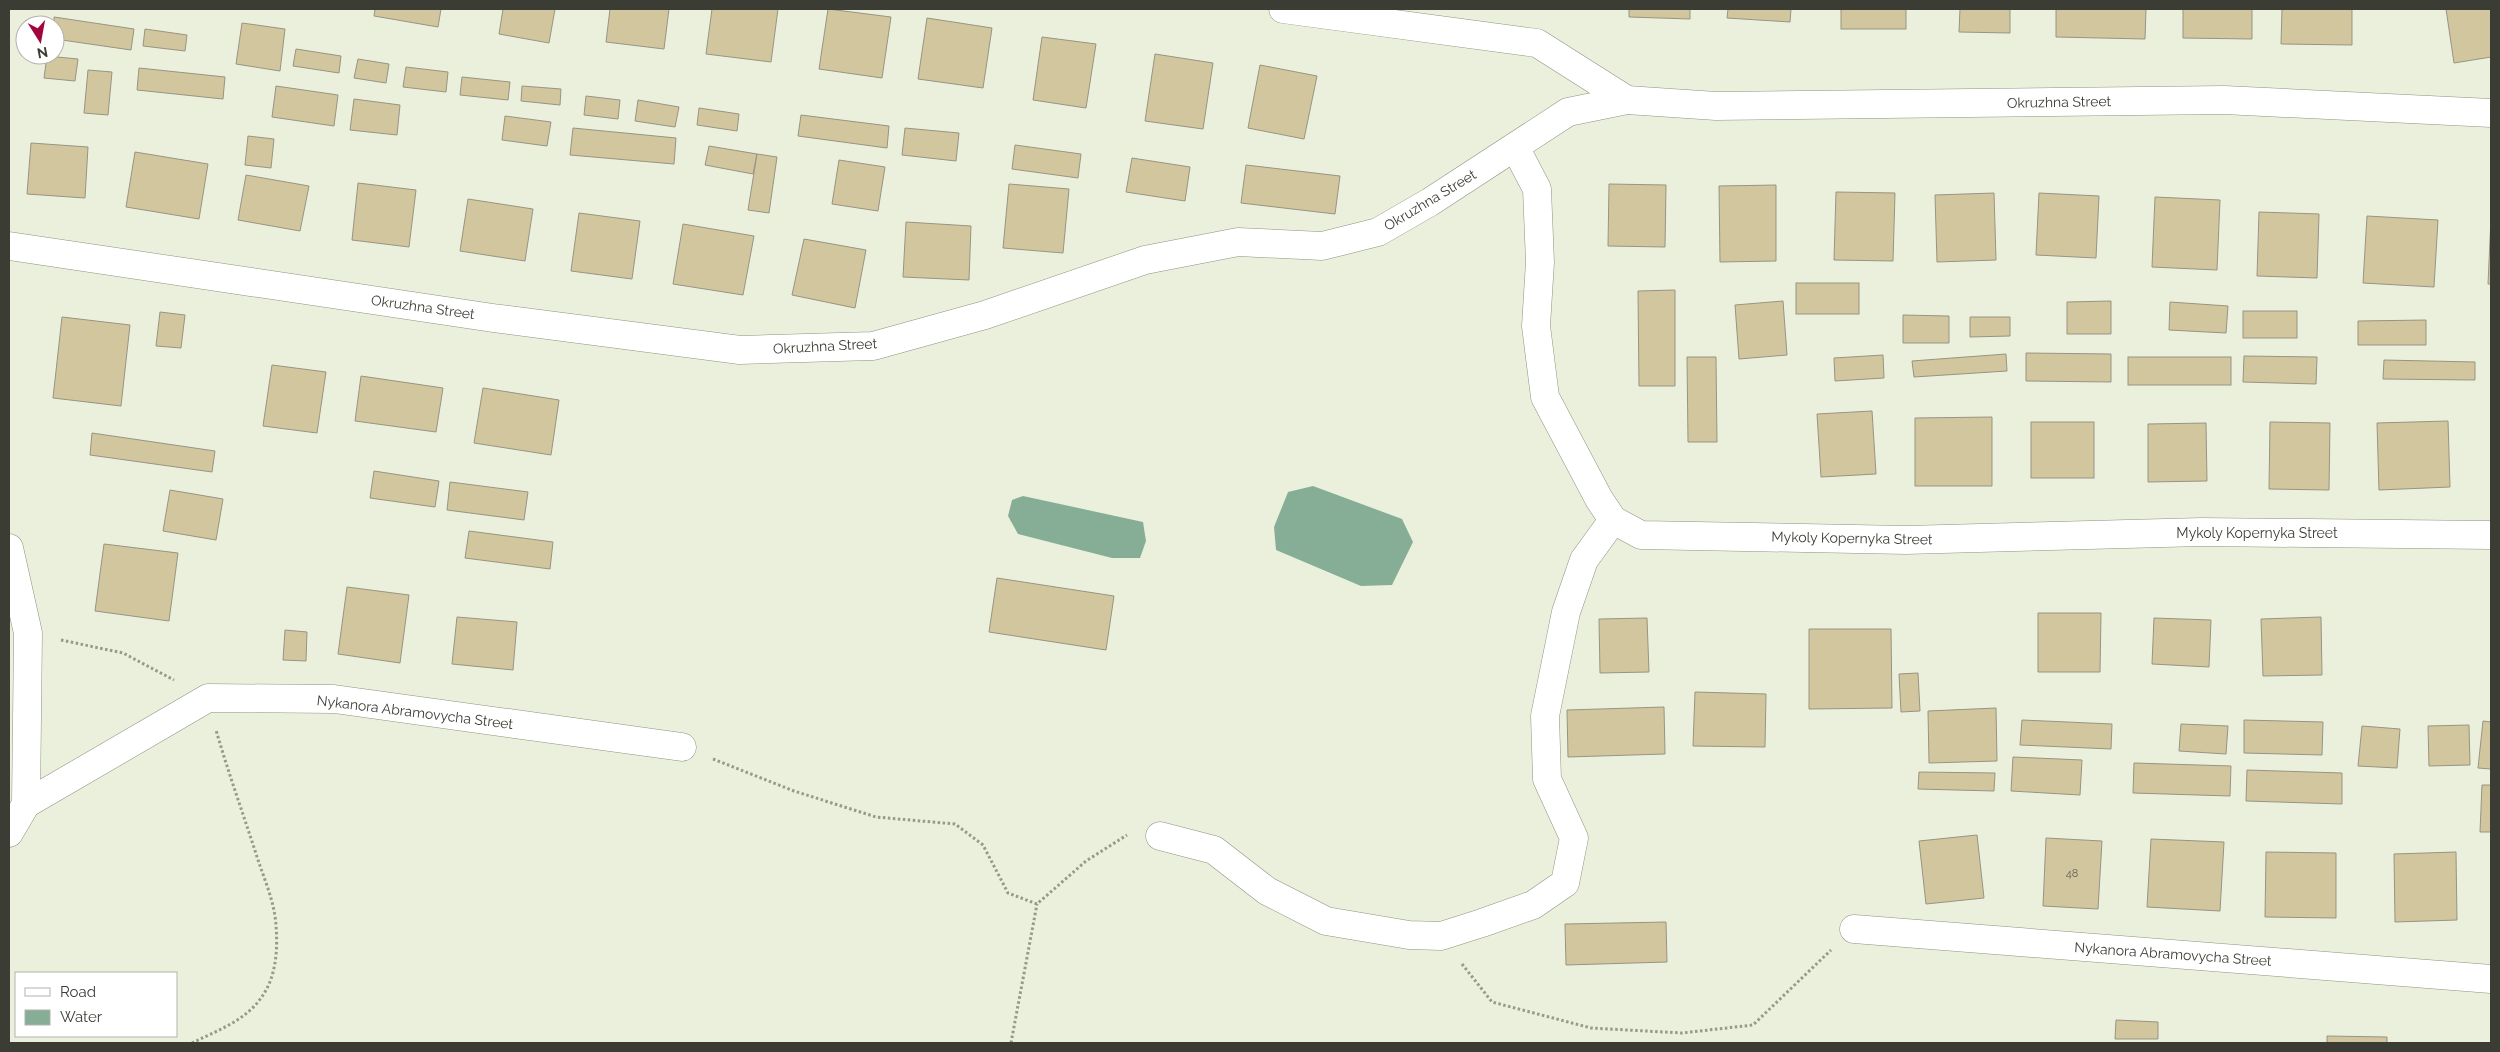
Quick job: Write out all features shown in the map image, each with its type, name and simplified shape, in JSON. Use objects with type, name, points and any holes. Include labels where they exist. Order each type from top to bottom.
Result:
[{"type":"street","name":"Okruzhna Street","points":[[1283,9],[1537,43],[1627,100]]},
{"type":"street","name":"Okruzhna Street","points":[[9,246],[483,316],[740,350],[874,346],[985,315],[1146,260],[1238,242],[1322,246],[1378,232],[1430,202],[1568,112],[1627,100],[1716,106],[2224,100],[2491,113]]},
{"type":"street","name":"Mykoly Kopernyka Street","points":[[1515,147],[1537,189],[1540,262],[1536,326],[1545,397],[1599,499],[1613,520],[1641,535],[1896,540],[2202,532],[2491,535]]},
{"type":"street","points":[[1160,836],[1214,850],[1267,891],[1326,920],[1409,935],[1441,936],[1533,905],[1565,883],[1574,838],[1547,779],[1545,716],[1566,612],[1584,560],[1613,520]]},
{"type":"street","points":[[9,548],[28,633],[26,804]]},
{"type":"street","points":[[9,833],[26,804],[208,698]]},
{"type":"street","name":"Nykanora Abramovycha Street","points":[[208,698],[334,699],[682,747]]},
{"type":"street","name":"Nykanora Abramovycha Street","points":[[1854,929],[2491,979]]},
{"type":"path","points":[[28,633],[122,653],[208,698],[230,778],[269,892],[276,924],[276,957],[273,977],[261,999],[240,1020],[192,1043]]},
{"type":"path","points":[[682,747],[794,791],[876,817],[956,824],[983,846],[1008,893],[1037,904]]},
{"type":"path","points":[[1011,1043],[1037,904],[1086,861],[1129,834],[1160,836]]},
{"type":"path","points":[[1441,936],[1492,1002],[1591,1028],[1682,1033],[1753,1025],[1854,929]]},
{"type":"water","points":[[1313,486],[1402,519],[1413,542],[1392,585],[1361,586],[1276,550],[1274,527],[1288,492]]},
{"type":"water","points":[[1023,496],[1143,522],[1146,541],[1140,558],[1112,558],[1018,534],[1008,516],[1012,500]]},
{"type":"building","points":[[375,9],[441,9],[438,27],[374,16]]},
{"type":"building","points":[[503,9],[555,9],[549,43],[499,34]]},
{"type":"building","points":[[610,9],[669,9],[664,49],[606,42]]},
{"type":"building","points":[[712,9],[778,9],[771,62],[706,54]]},
{"type":"building","points":[[828,9],[891,17],[882,78],[819,69]]},
{"type":"building","points":[[1629,9],[1690,9],[1690,19],[1629,17]]},
{"type":"building","points":[[1728,9],[1791,9],[1790,22],[1727,18]]},
{"type":"building","points":[[1841,9],[1906,9],[1906,29],[1841,29]]},
{"type":"building","points":[[1960,9],[2010,9],[2010,33],[1959,32]]},
{"type":"building","points":[[2056,9],[2146,9],[2145,39],[2056,37]]},
{"type":"building","points":[[2183,9],[2252,9],[2252,39],[2183,38]]},
{"type":"building","points":[[2282,9],[2352,9],[2352,45],[2281,44]]},
{"type":"building","points":[[2446,9],[2491,9],[2491,57],[2454,63]]},
{"type":"building","points":[[927,18],[992,28],[983,88],[918,79]]},
{"type":"building","points":[[65,19],[134,29],[131,50],[65,40]]},
{"type":"building","points":[[242,23],[285,29],[280,71],[236,64]]},
{"type":"building","points":[[145,29],[187,35],[185,51],[143,46]]},
{"type":"building","points":[[1042,37],[1096,44],[1086,108],[1033,100]]},
{"type":"building","points":[[296,49],[341,56],[339,73],[293,66]]},
{"type":"building","points":[[1155,54],[1213,63],[1203,129],[1145,121]]},
{"type":"building","points":[[65,58],[78,59],[75,81],[44,78],[46,65],[65,65]]},
{"type":"building","points":[[358,59],[389,64],[386,83],[354,78]]},
{"type":"building","points":[[1260,65],[1317,76],[1304,139],[1248,128]]},
{"type":"building","points":[[406,67],[448,72],[446,92],[403,87]]},
{"type":"building","points":[[139,68],[225,77],[223,99],[137,90]]},
{"type":"building","points":[[88,70],[112,72],[108,115],[84,113]]},
{"type":"building","points":[[462,77],[510,82],[508,100],[460,95]]},
{"type":"building","points":[[276,86],[338,95],[334,126],[272,117]]},
{"type":"building","points":[[522,86],[561,89],[560,105],[521,101]]},
{"type":"building","points":[[586,96],[620,100],[618,119],[584,115]]},
{"type":"building","points":[[354,99],[400,105],[397,135],[350,130]]},
{"type":"building","points":[[638,100],[679,107],[675,127],[635,121]]},
{"type":"building","points":[[699,108],[739,114],[737,131],[697,125]]},
{"type":"building","points":[[801,115],[889,126],[887,148],[798,136]]},
{"type":"building","points":[[505,116],[551,122],[547,146],[502,140]]},
{"type":"building","points":[[573,128],[676,138],[674,164],[570,155]]},
{"type":"building","points":[[905,128],[959,133],[956,161],[902,155]]},
{"type":"building","points":[[248,136],[274,139],[271,168],[245,165]]},
{"type":"building","points":[[31,143],[88,147],[85,198],[27,194]]},
{"type":"building","points":[[1015,145],[1081,154],[1078,178],[1012,169]]},
{"type":"building","points":[[709,146],[757,154],[753,174],[705,165]]},
{"type":"building","points":[[135,152],[208,164],[199,219],[126,207]]},
{"type":"building","points":[[757,154],[777,157],[769,213],[748,210]]},
{"type":"building","points":[[1132,158],[1190,167],[1185,201],[1126,192]]},
{"type":"building","points":[[839,160],[885,167],[878,211],[832,204]]},
{"type":"building","points":[[1246,165],[1340,176],[1335,214],[1241,203]]},
{"type":"building","points":[[246,175],[309,186],[300,231],[238,220]]},
{"type":"building","points":[[358,183],[416,190],[409,247],[352,240]]},
{"type":"building","points":[[1009,184],[1069,189],[1063,253],[1003,248]]},
{"type":"building","points":[[1609,184],[1666,185],[1665,247],[1608,246]]},
{"type":"building","points":[[1776,185],[1776,261],[1720,262],[1719,186]]},
{"type":"building","points":[[1836,192],[1895,193],[1893,261],[1834,260]]},
{"type":"building","points":[[1994,193],[1996,260],[1937,262],[1935,195]]},
{"type":"building","points":[[2039,193],[2099,196],[2096,258],[2036,255]]},
{"type":"building","points":[[2155,197],[2220,200],[2217,270],[2152,267]]},
{"type":"building","points":[[468,199],[533,209],[525,261],[460,251]]},
{"type":"building","points":[[2259,212],[2319,214],[2317,278],[2257,276]]},
{"type":"building","points":[[579,213],[640,221],[632,279],[571,271]]},
{"type":"building","points":[[2367,216],[2438,220],[2434,287],[2363,283]]},
{"type":"building","points":[[2491,218],[2491,284],[2488,284]]},
{"type":"building","points":[[906,222],[971,226],[969,280],[903,277]]},
{"type":"building","points":[[683,224],[754,236],[743,295],[673,284]]},
{"type":"building","points":[[804,239],[866,250],[855,308],[792,295]]},
{"type":"building","points":[[1796,283],[1859,283],[1859,314],[1796,314]]},
{"type":"building","points":[[1675,290],[1675,386],[1639,386],[1638,291]]},
{"type":"building","points":[[1783,301],[1787,355],[1739,359],[1735,305]]},
{"type":"building","points":[[2111,301],[2111,334],[2067,334],[2067,302]]},
{"type":"building","points":[[2170,302],[2228,306],[2226,333],[2169,330]]},
{"type":"building","points":[[2243,311],[2297,311],[2297,338],[2243,338]]},
{"type":"building","points":[[160,312],[185,315],[181,348],[156,346]]},
{"type":"building","points":[[1903,315],[1949,316],[1949,343],[1903,343]]},
{"type":"building","points":[[62,317],[130,325],[121,406],[53,398]]},
{"type":"building","points":[[1970,317],[2010,317],[2010,336],[1970,337]]},
{"type":"building","points":[[2426,320],[2426,345],[2358,345],[2358,321]]},
{"type":"building","points":[[2026,353],[2111,354],[2111,382],[2026,381]]},
{"type":"building","points":[[2006,354],[2007,371],[1914,377],[1912,361]]},
{"type":"building","points":[[1883,355],[1884,378],[1835,381],[1834,358]]},
{"type":"building","points":[[2244,356],[2317,357],[2316,384],[2243,382]]},
{"type":"building","points":[[1687,357],[1716,357],[1717,442],[1688,442]]},
{"type":"building","points":[[2128,357],[2231,357],[2231,385],[2128,385]]},
{"type":"building","points":[[2384,360],[2475,362],[2475,380],[2383,379]]},
{"type":"building","points":[[272,365],[326,372],[317,433],[263,426]]},
{"type":"building","points":[[361,376],[443,388],[436,432],[355,421]]},
{"type":"building","points":[[483,388],[559,400],[551,455],[474,443]]},
{"type":"building","points":[[1872,411],[1876,474],[1821,477],[1817,414]]},
{"type":"building","points":[[1992,417],[1992,486],[1915,486],[1915,418]]},
{"type":"building","points":[[2448,421],[2450,487],[2379,490],[2377,423]]},
{"type":"building","points":[[2031,422],[2094,422],[2094,478],[2031,478]]},
{"type":"building","points":[[2270,422],[2330,423],[2329,490],[2269,489]]},
{"type":"building","points":[[2206,423],[2207,481],[2148,482],[2148,424]]},
{"type":"building","points":[[92,433],[215,451],[212,472],[90,455]]},
{"type":"building","points":[[374,471],[439,481],[435,507],[370,498]]},
{"type":"building","points":[[450,482],[528,492],[524,520],[447,510]]},
{"type":"building","points":[[170,490],[223,499],[216,540],[163,531]]},
{"type":"building","points":[[469,531],[553,542],[550,569],[465,558]]},
{"type":"building","points":[[104,544],[178,553],[169,621],[95,611]]},
{"type":"building","points":[[997,578],[1114,596],[1106,650],[989,632]]},
{"type":"building","points":[[347,587],[409,595],[400,663],[338,654]]},
{"type":"building","points":[[2038,613],[2101,613],[2100,672],[2038,672]]},
{"type":"building","points":[[457,617],[517,622],[513,670],[452,664]]},
{"type":"building","points":[[2321,617],[2322,675],[2263,676],[2261,619]]},
{"type":"building","points":[[1647,618],[1649,672],[1600,673],[1599,619]]},
{"type":"building","points":[[2154,618],[2211,620],[2209,667],[2152,664]]},
{"type":"building","points":[[1809,629],[1891,629],[1892,708],[1809,709]]},
{"type":"building","points":[[285,630],[307,632],[306,661],[283,660]]},
{"type":"building","points":[[1918,673],[1920,711],[1901,712],[1899,674]]},
{"type":"building","points":[[1695,692],[1766,694],[1765,747],[1693,746]]},
{"type":"building","points":[[1664,707],[1665,754],[1568,757],[1567,710]]},
{"type":"building","points":[[1996,708],[1997,761],[1929,763],[1928,711]]},
{"type":"building","points":[[2022,720],[2112,724],[2111,749],[2020,745]]},
{"type":"building","points":[[2244,720],[2323,722],[2322,755],[2244,753]]},
{"type":"building","points":[[2483,721],[2491,722],[2491,769],[2478,768]]},
{"type":"building","points":[[2181,724],[2228,726],[2226,754],[2179,751]]},
{"type":"building","points":[[2469,725],[2470,765],[2429,766],[2428,726]]},
{"type":"building","points":[[2362,726],[2400,729],[2397,768],[2358,766]]},
{"type":"building","points":[[2013,757],[2082,760],[2080,795],[2011,791]]},
{"type":"building","points":[[2134,763],[2231,766],[2230,796],[2133,793]]},
{"type":"building","points":[[2247,770],[2342,773],[2342,804],[2246,801]]},
{"type":"building","points":[[1919,772],[1995,773],[1994,791],[1918,789]]},
{"type":"building","points":[[2482,785],[2491,785],[2491,832],[2480,832]]},
{"type":"building","points":[[1977,835],[1984,898],[1926,904],[1919,841]]},
{"type":"building","points":[[2046,838],[2102,841],[2098,909],[2043,906]]},
{"type":"building","points":[[2151,839],[2224,842],[2220,911],[2147,907]]},
{"type":"building","points":[[2266,852],[2336,853],[2336,918],[2265,917]]},
{"type":"building","points":[[2456,852],[2457,920],[2395,922],[2394,854]]},
{"type":"building","points":[[1666,922],[1667,962],[1566,965],[1565,924]]},
{"type":"building","points":[[2116,1020],[2158,1022],[2158,1039],[2115,1039]]},
{"type":"building","points":[[2327,1036],[2387,1037],[2387,1043],[2327,1043]]}]
